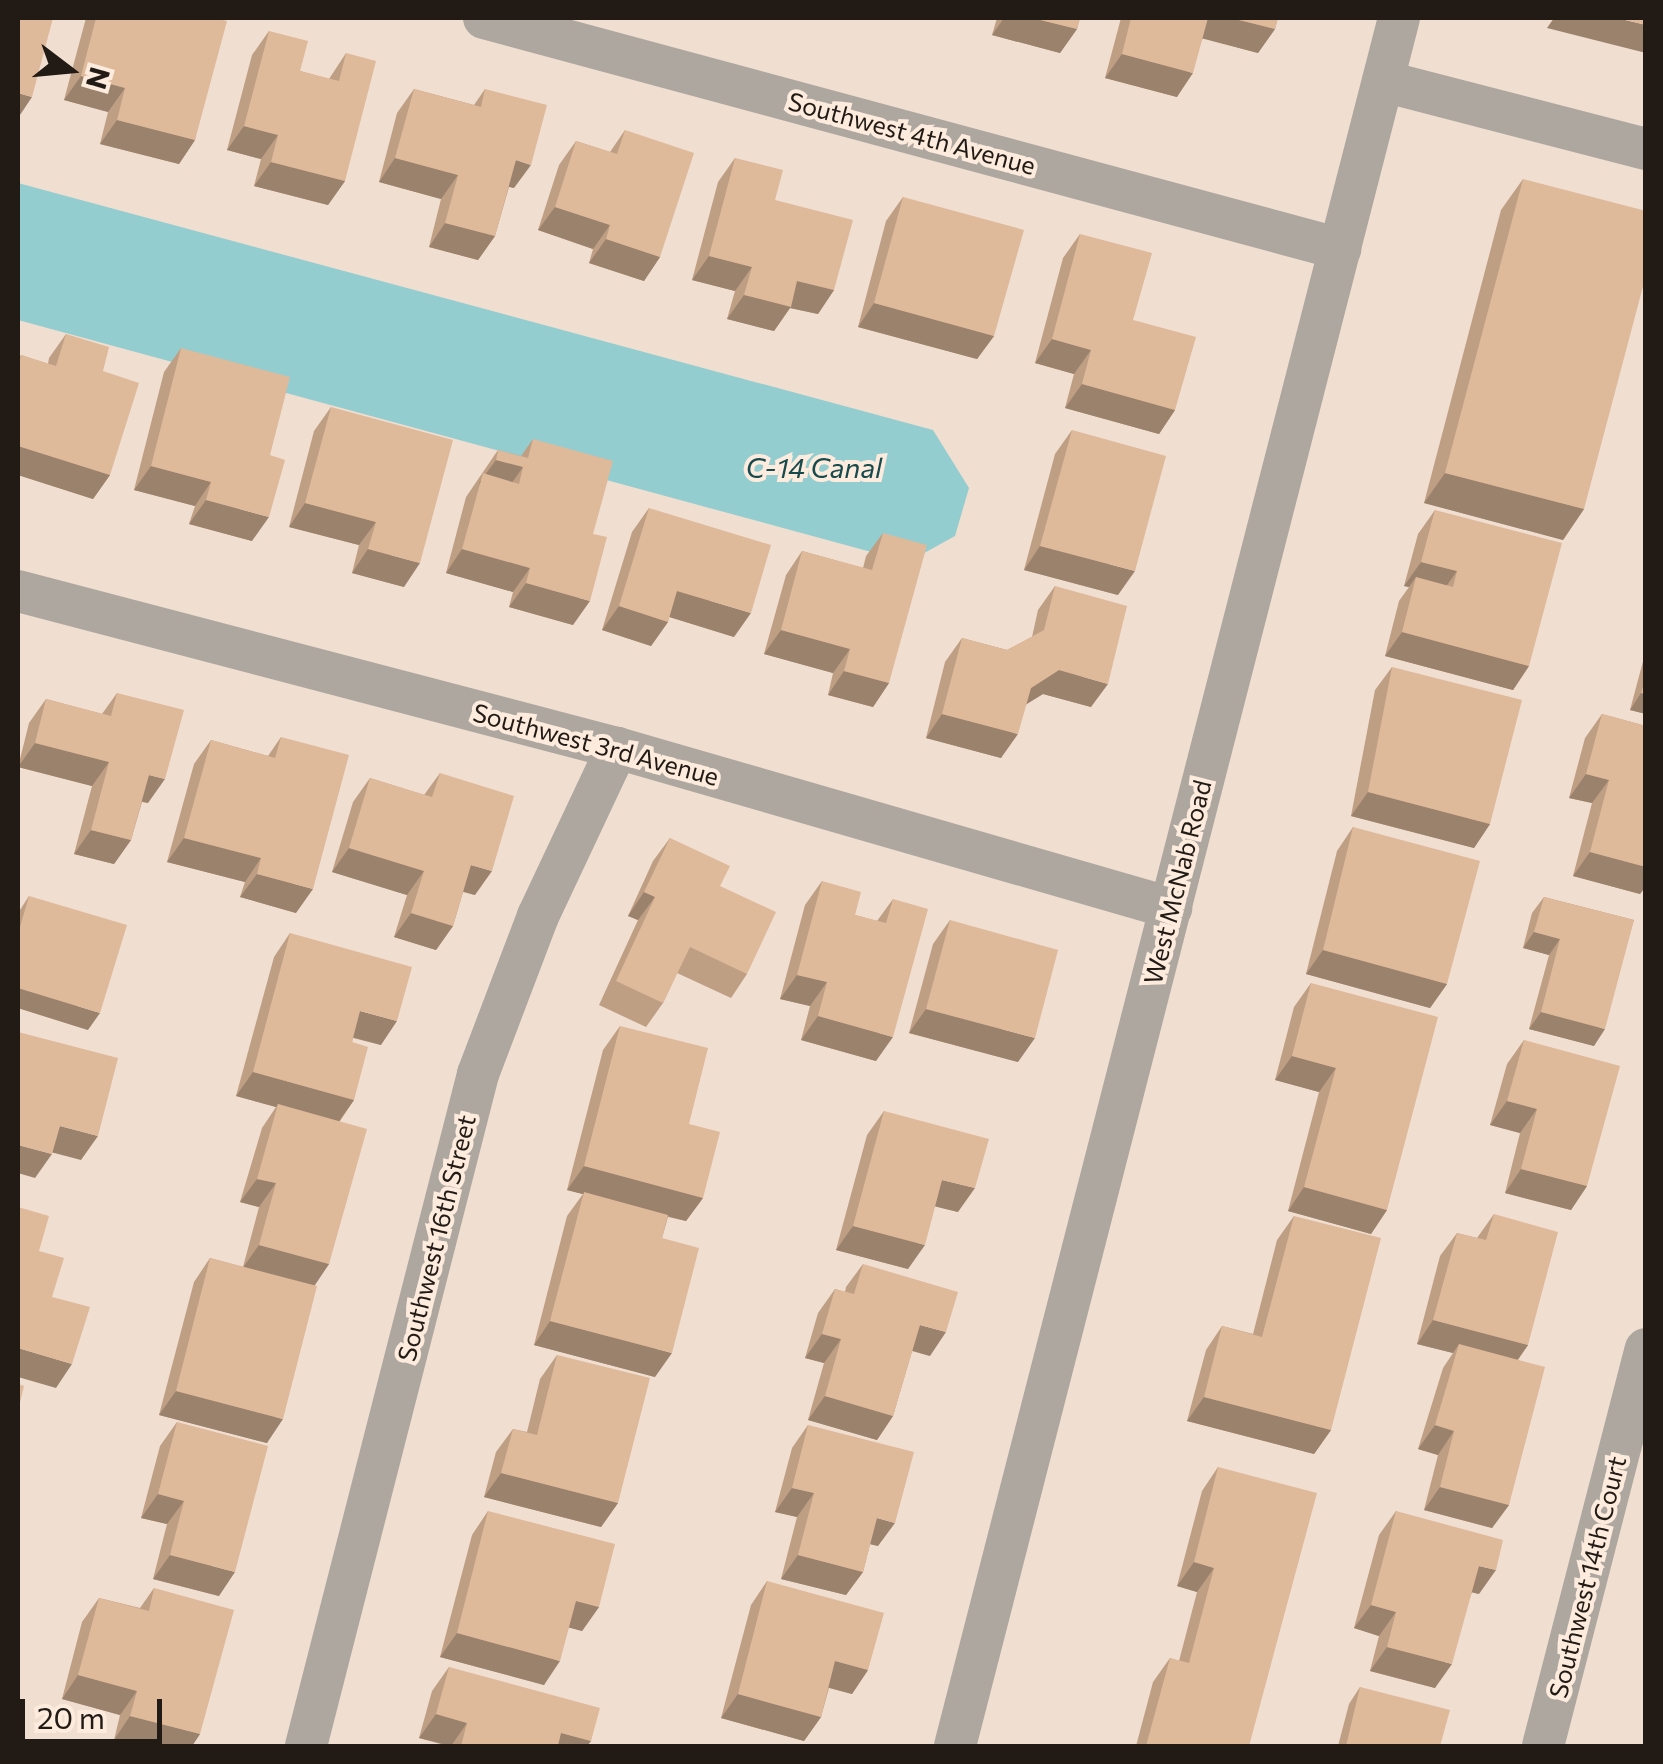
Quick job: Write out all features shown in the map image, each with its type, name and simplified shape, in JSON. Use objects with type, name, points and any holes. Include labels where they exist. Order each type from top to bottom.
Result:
[{"type":"street","name":"Southwest 4th Avenue","points":[[484,18],[1340,249]]},
{"type":"street","name":"West McNab Road","points":[[955,1746],[1399,18]]},
{"type":"street","points":[[1383,81],[1646,149]]},
{"type":"street","name":"Southwest 3rd Avenue","points":[[18,591],[617,748],[1170,908]]},
{"type":"street","name":"Southwest 16th Street","points":[[306,1746],[478,1074],[538,916],[617,748]]},
{"type":"street","name":"Southwest 14th Court","points":[[1544,1746],[1646,1349]]},
{"type":"water","name":"C-14 Canal","points":[[18,183],[933,430],[969,488],[955,536],[908,562],[18,320]]},
{"type":"building","points":[[18,18],[53,18],[32,97],[18,93]]},
{"type":"building","points":[[96,18],[227,21],[195,140],[117,120],[125,88],[81,76]]},
{"type":"building","points":[[1032,18],[1080,18],[1077,29]]},
{"type":"building","points":[[1131,18],[1208,18],[1193,73],[1122,54]]},
{"type":"building","points":[[1231,18],[1278,18],[1275,29]]},
{"type":"building","points":[[1617,18],[1646,18],[1646,25]]},
{"type":"building","points":[[269,31],[308,41],[300,71],[339,81],[346,53],[376,61],[345,181],[271,162],[278,135],[244,126]]},
{"type":"building","points":[[414,89],[481,107],[485,89],[547,105],[531,165],[516,160],[495,236],[445,223],[458,175],[395,158]]},
{"type":"building","points":[[625,130],[694,153],[660,257],[606,239],[610,225],[555,207],[576,141],[617,154]]},
{"type":"building","points":[[735,158],[783,170],[775,200],[853,220],[834,290],[797,281],[791,307],[744,295],[752,267],[709,256]]},
{"type":"building","points":[[1523,179],[1646,211],[1646,275],[1584,509],[1445,473]]},
{"type":"building","points":[[903,197],[1024,230],[994,336],[874,303]]},
{"type":"building","points":[[1080,234],[1152,253],[1133,320],[1196,337],[1175,410],[1082,384],[1091,350],[1052,339]]},
{"type":"building","points":[[66,334],[109,347],[103,371],[139,383],[110,475],[18,446],[21,355],[56,366]]},
{"type":"building","points":[[181,348],[290,377],[270,455],[285,460],[269,517],[206,500],[211,482],[151,466]]},
{"type":"building","points":[[331,407],[453,440],[420,563],[368,549],[376,522],[305,503]]},
{"type":"building","points":[[1072,430],[1166,456],[1135,571],[1040,546]]},
{"type":"building","points":[[533,439],[613,461],[593,534],[607,537],[590,601],[526,583],[530,568],[462,549],[483,473],[519,484],[523,467],[496,460],[498,450],[528,458]]},
{"type":"building","points":[[649,508],[771,545],[751,613],[677,591],[668,622],[619,606]]},
{"type":"building","points":[[1435,510],[1562,543],[1529,666],[1402,632],[1416,577],[1453,587],[1457,571],[1421,562]]},
{"type":"building","points":[[883,533],[927,545],[889,683],[844,671],[850,649],[781,630],[802,551],[872,570]]},
{"type":"building","points":[[1055,586],[1127,606],[1108,684],[1059,670],[1031,688],[1018,734],[942,714],[962,638],[1007,650],[1044,630]]},
{"type":"building","points":[[1392,667],[1522,700],[1490,824],[1368,792]]},
{"type":"building","points":[[117,693],[184,710],[165,779],[149,775],[131,840],[91,830],[109,762],[35,743],[46,699],[111,716]]},
{"type":"building","points":[[1602,714],[1646,726],[1646,867],[1590,852],[1609,780],[1586,774]]},
{"type":"building","points":[[281,737],[349,755],[313,889],[257,874],[261,858],[184,838],[211,740],[275,758]]},
{"type":"building","points":[[440,773],[514,796],[492,871],[471,865],[453,926],[411,913],[424,871],[349,848],[370,778],[432,797]]},
{"type":"building","points":[[1353,827],[1480,861],[1447,984],[1323,950]]},
{"type":"building","points":[[670,838],[730,866],[720,886],[776,912],[747,974],[690,947],[663,1003],[616,981],[655,897],[644,892]]},
{"type":"building","points":[[822,881],[861,892],[855,915],[886,923],[893,899],[928,909],[893,1037],[818,1016],[827,982],[797,975]]},
{"type":"building","points":[[29,896],[127,925],[100,1013],[18,988],[18,934]]},
{"type":"building","points":[[1544,897],[1634,920],[1605,1029],[1541,1012],[1560,939],[1534,932]]},
{"type":"building","points":[[950,920],[1058,950],[1035,1038],[926,1009]]},
{"type":"building","points":[[290,933],[412,967],[397,1021],[360,1011],[352,1042],[368,1047],[354,1100],[253,1072]]},
{"type":"building","points":[[1311,983],[1438,1017],[1387,1210],[1304,1187],[1336,1068],[1292,1056]]},
{"type":"building","points":[[620,1026],[708,1048],[689,1124],[720,1132],[703,1198],[584,1166]]},
{"type":"building","points":[[18,1032],[118,1058],[98,1136],[60,1126],[52,1154],[18,1145]]},
{"type":"building","points":[[1524,1040],[1620,1066],[1587,1186],[1521,1169],[1537,1109],[1507,1101]]},
{"type":"building","points":[[278,1104],[367,1129],[329,1264],[259,1245],[276,1183],[257,1179]]},
{"type":"building","points":[[884,1111],[989,1139],[975,1188],[942,1180],[925,1245],[853,1226]]},
{"type":"building","points":[[584,1192],[668,1215],[662,1238],[699,1248],[672,1353],[550,1321]]},
{"type":"building","points":[[18,1207],[49,1216],[39,1251],[64,1258],[52,1297],[90,1307],[72,1364],[18,1348]]},
{"type":"building","points":[[1494,1214],[1558,1232],[1528,1345],[1433,1320],[1457,1233],[1486,1240]]},
{"type":"building","points":[[1294,1216],[1381,1238],[1331,1430],[1204,1397],[1222,1326],[1262,1337]]},
{"type":"building","points":[[210,1258],[317,1286],[283,1419],[176,1391]]},
{"type":"building","points":[[863,1264],[958,1292],[946,1332],[920,1325],[893,1416],[825,1396],[841,1339],[822,1334],[835,1289],[854,1294]]},
{"type":"building","points":[[1459,1344],[1545,1367],[1509,1505],[1440,1487],[1454,1431],[1435,1425]]},
{"type":"building","points":[[557,1355],[650,1378],[618,1503],[501,1473],[513,1429],[537,1435]]},
{"type":"building","points":[[18,1384],[24,1386],[18,1411]]},
{"type":"building","points":[[177,1422],[268,1446],[235,1572],[170,1555],[184,1501],[158,1494]]},
{"type":"building","points":[[808,1425],[914,1452],[895,1523],[877,1518],[863,1572],[798,1555],[814,1493],[792,1488]]},
{"type":"building","points":[[1218,1467],[1317,1493],[1249,1746],[1146,1746],[1170,1658],[1189,1663],[1214,1568],[1194,1562]]},
{"type":"building","points":[[488,1511],[615,1544],[599,1607],[576,1601],[560,1661],[457,1633]]},
{"type":"building","points":[[1396,1511],[1503,1540],[1496,1570],[1479,1566],[1452,1664],[1387,1647],[1396,1612],[1371,1605]]},
{"type":"building","points":[[767,1581],[884,1613],[868,1670],[835,1661],[821,1717],[738,1694]]},
{"type":"building","points":[[154,1588],[234,1610],[200,1734],[130,1716],[137,1691],[78,1675],[99,1598],[149,1611]]},
{"type":"building","points":[[449,1667],[600,1708],[591,1741],[561,1733],[558,1746],[461,1746],[467,1723],[436,1714]]},
{"type":"building","points":[[1360,1687],[1450,1710],[1440,1746],[1346,1746]]}]
